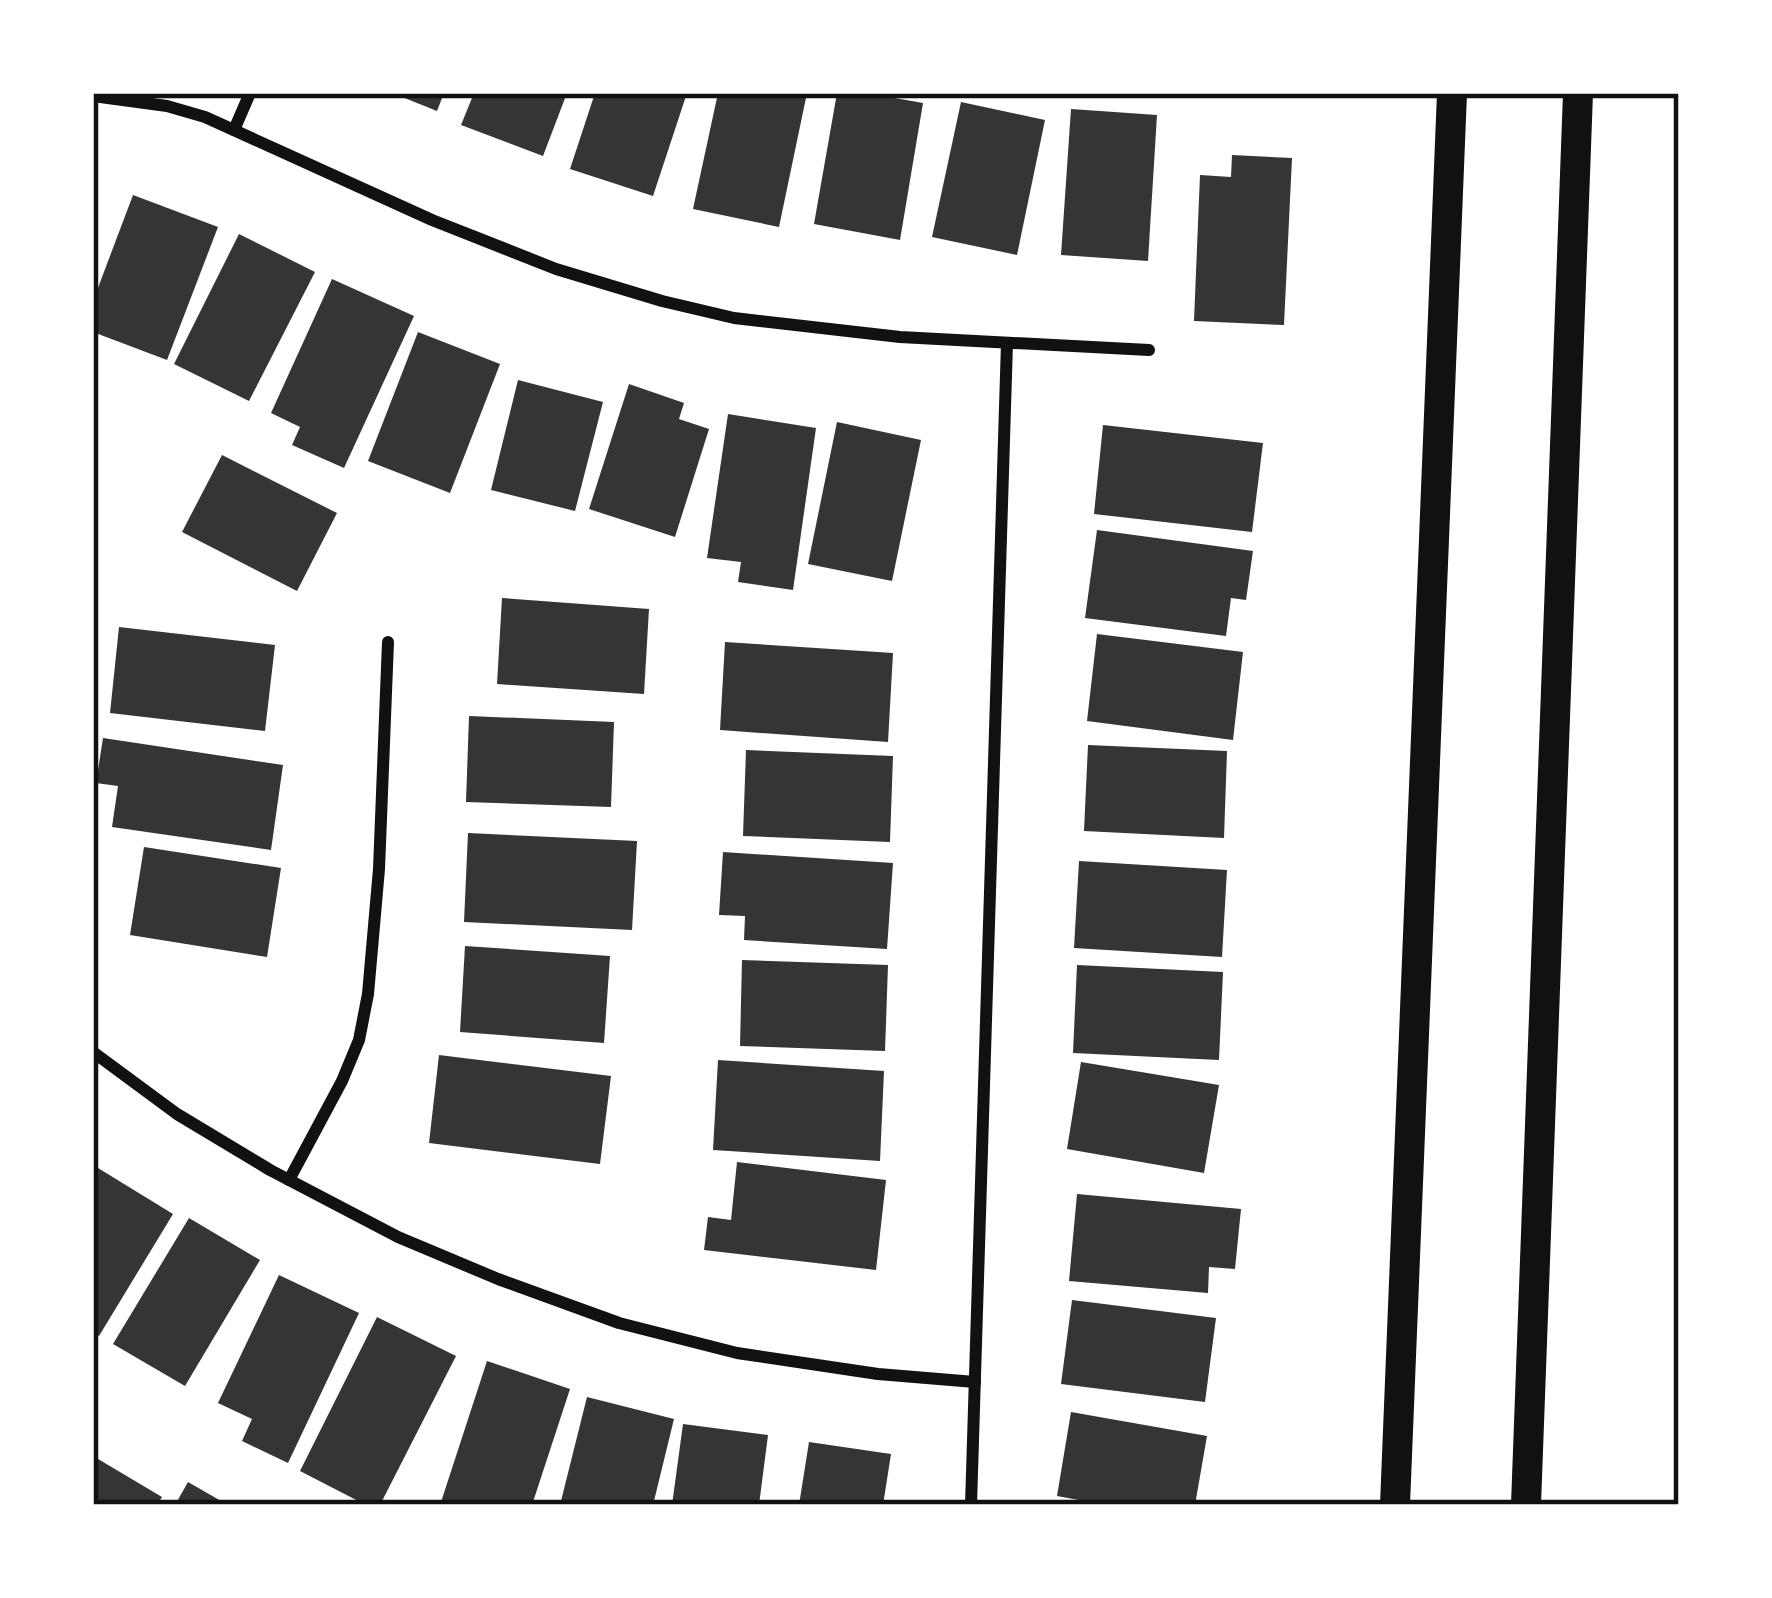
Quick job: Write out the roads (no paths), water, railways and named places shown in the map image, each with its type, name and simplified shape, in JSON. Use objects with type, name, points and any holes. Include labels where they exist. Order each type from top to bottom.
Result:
[{"type":"main road","points":[[1395,1505],[1452,93]]},
{"type":"main road","points":[[1526,1505],[1578,93]]},
{"type":"street","points":[[235,130],[250,93]]},
{"type":"street","points":[[93,97],[170,99],[432,220],[556,269],[662,301],[734,317],[900,338],[1150,350]]},
{"type":"street","points":[[970,1505],[1007,343]]},
{"type":"street","points":[[289,1180],[342,1081],[368,994],[379,869],[388,642]]},
{"type":"street","points":[[93,1052],[177,1114],[289,1180],[398,1237],[498,1279],[619,1323],[737,1353],[878,1374],[975,1382]]}]
